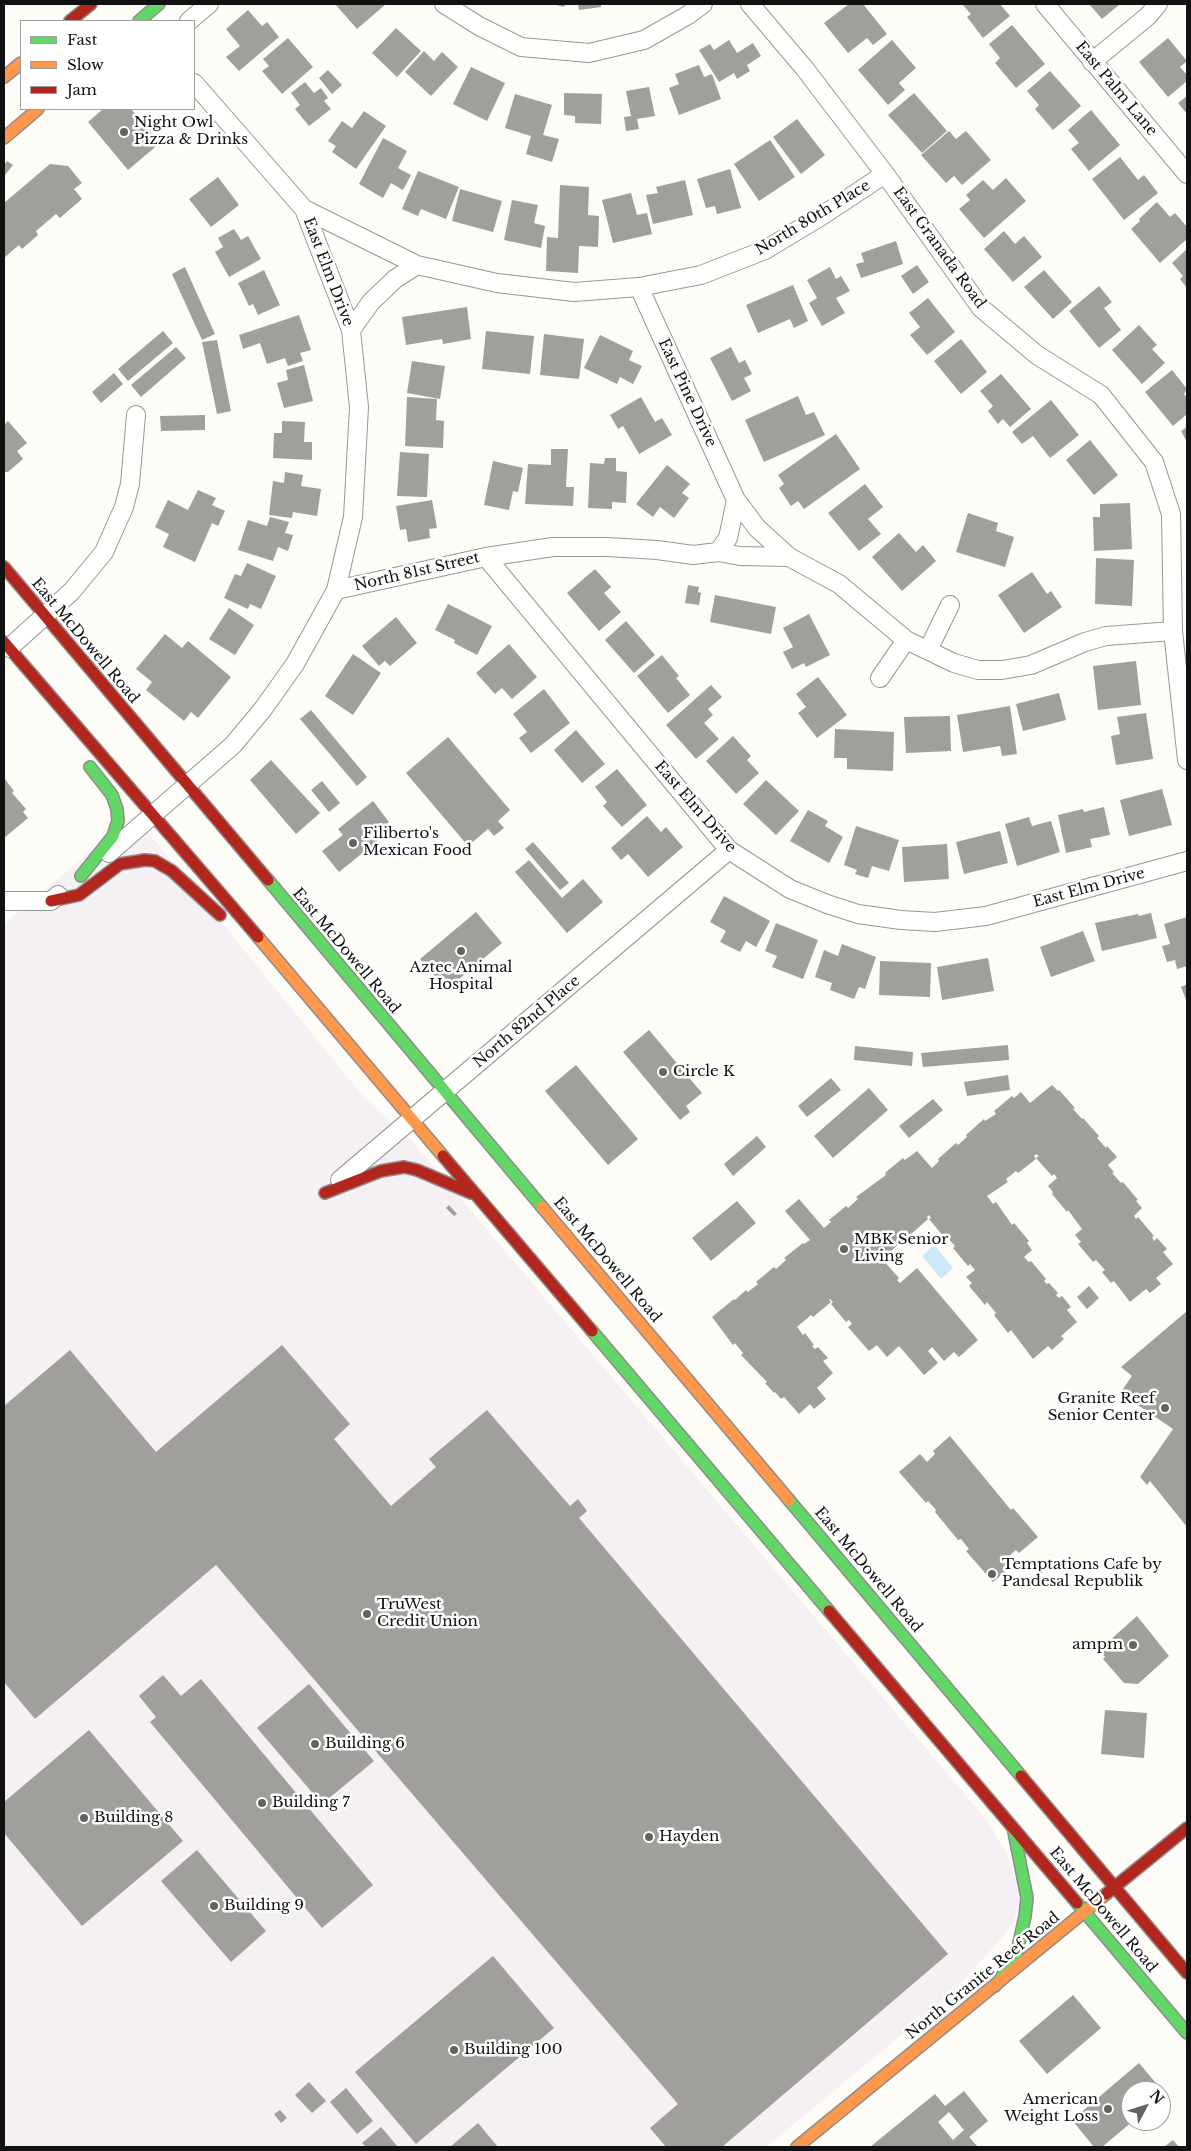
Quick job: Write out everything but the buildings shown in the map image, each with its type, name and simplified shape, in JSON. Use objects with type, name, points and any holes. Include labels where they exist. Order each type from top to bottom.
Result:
[{"type":"main road","points":[[71,20],[91,4]]},
{"type":"main road","points":[[140,20],[159,4]]},
{"type":"main road","points":[[4,77],[20,63]]},
{"type":"main road","points":[[4,138],[37,110]]},
{"type":"main road","name":"East McDowell Road","points":[[4,567],[445,1092],[790,1508],[1187,1973]]},
{"type":"main road","name":"East McDowell Road","points":[[6,645],[155,815],[413,1120],[765,1529],[1013,1828],[1187,2033]]},
{"type":"main road","points":[[52,697],[57,722]]},
{"type":"main road","points":[[81,876],[110,841],[118,821],[117,809],[112,796],[82,758]]},
{"type":"main road","points":[[51,901],[79,896],[120,864],[138,860],[155,861],[172,871],[312,1001]]},
{"type":"main road","points":[[325,1193],[381,1171],[404,1167],[423,1172],[478,1196]]},
{"type":"main road","points":[[996,1986],[1016,1957],[1027,1898],[1013,1828]]},
{"type":"main road","name":"North Granite Reef Road","points":[[797,2147],[1187,1828]]},
{"type":"street","points":[[190,20],[210,4]]},
{"type":"street","points":[[444,4],[479,26],[521,48],[590,53],[644,40],[688,15],[703,4]]},
{"type":"street","name":"East Granada Road","points":[[750,4],[805,69],[885,174],[981,308],[1037,355],[1101,395],[1154,462],[1171,514],[1173,631],[1187,760]]},
{"type":"street","name":"East Palm Lane","points":[[1045,4],[1187,174]]},
{"type":"street","points":[[1092,62],[1148,16],[1158,4]]},
{"type":"street","name":"East Elm Drive","points":[[195,84],[304,209],[350,330],[359,407],[353,517],[336,590]]},
{"type":"street","name":"North 80th Place","points":[[304,209],[418,265],[497,283],[574,292],[639,287],[700,275],[765,250],[885,174]]},
{"type":"street","points":[[350,330],[371,302],[395,279],[418,265]]},
{"type":"street","name":"East Pine Drive","points":[[639,287],[736,500],[757,528],[789,556],[839,584],[906,640],[954,663],[978,670],[1002,670],[1031,665],[1085,642],[1106,636],[1173,631]]},
{"type":"street","points":[[6,645],[72,591],[104,552],[124,507],[130,484],[136,415]]},
{"type":"street","points":[[718,552],[728,538],[736,500]]},
{"type":"street","name":"North 81st Street","points":[[51,901],[155,815],[233,745],[264,710],[295,664],[336,590],[486,557],[553,547],[647,549],[693,556],[718,552],[740,556],[789,556]]},
{"type":"street","name":"East Elm Drive","points":[[486,557],[729,850],[790,889],[858,914],[901,920],[935,922],[986,916],[1187,861]]},
{"type":"street","points":[[928,650],[950,605]]},
{"type":"street","points":[[880,678],[906,640]]},
{"type":"street","name":"North 82nd Place","points":[[325,1193],[729,850]]},
{"type":"street","points":[[4,901],[51,901]]},
{"type":"shaded area","points":[[134,815],[362,1095],[412,1141],[989,1823],[1011,1862],[1019,1899],[1013,1923],[1002,1938],[951,1994],[766,2147],[4,2147],[4,924]]},
{"type":"water","points":[[934,1245],[953,1268],[941,1279],[922,1256]]},
{"type":"traffic: fast","points":[[140,20],[159,4]]},
{"type":"traffic: fast","points":[[81,876],[113,836],[118,821],[117,809],[112,795],[90,767]]},
{"type":"traffic: fast","points":[[268,880],[542,1207]]},
{"type":"traffic: fast","points":[[592,1331],[829,1611]]},
{"type":"traffic: fast","points":[[789,1500],[1021,1776]]},
{"type":"traffic: fast","points":[[995,1986],[1016,1957],[1025,1916],[1027,1898],[1014,1832]]},
{"type":"traffic: fast","points":[[1077,1903],[1187,2033]]},
{"type":"traffic: slow","points":[[4,77],[20,64]]},
{"type":"traffic: slow","points":[[4,138],[37,110]]},
{"type":"traffic: slow","points":[[258,937],[443,1156]]},
{"type":"traffic: slow","points":[[542,1207],[789,1500]]},
{"type":"traffic: slow","points":[[797,2147],[1106,1894]]},
{"type":"traffic: jam","points":[[71,20],[91,4]]},
{"type":"traffic: jam","points":[[4,567],[268,880]]},
{"type":"traffic: jam","points":[[4,642],[258,937]]},
{"type":"traffic: jam","points":[[51,901],[79,895],[120,864],[145,860],[155,861],[172,871],[220,915]]},
{"type":"traffic: jam","points":[[443,1156],[592,1331]]},
{"type":"traffic: jam","points":[[325,1193],[381,1171],[404,1167],[417,1170],[471,1193]]},
{"type":"traffic: jam","points":[[829,1611],[1077,1903]]},
{"type":"traffic: jam","points":[[1021,1776],[1187,1973]]},
{"type":"traffic: jam","points":[[1106,1894],[1187,1828]]},
{"type":"place","name":"Night Owl Pizza & Drinks","points":[[124,132]]},
{"type":"place","name":"Filiberto's Mexican Food","points":[[353,843]]},
{"type":"place","name":"Aztec Animal Hospital","points":[[461,951]]},
{"type":"place","name":"Circle K","points":[[663,1072]]},
{"type":"place","name":"MBK Senior Living","points":[[844,1249]]},
{"type":"place","name":"Granite Reef Senior Center","points":[[1165,1408]]},
{"type":"place","name":"Temptations Cafe by Pandesal Republik","points":[[992,1574]]},
{"type":"place","name":"TruWest Credit Union","points":[[367,1614]]},
{"type":"place","name":"ampm","points":[[1133,1645]]},
{"type":"place","name":"Building 6","points":[[315,1744]]},
{"type":"place","name":"Building 7","points":[[262,1803]]},
{"type":"place","name":"Building 8","points":[[84,1818]]},
{"type":"place","name":"Hayden","points":[[649,1837]]},
{"type":"place","name":"Building 9","points":[[214,1906]]},
{"type":"place","name":"Building 100","points":[[454,2050]]},
{"type":"place","name":"American Weight Loss","points":[[1108,2109]]}]
